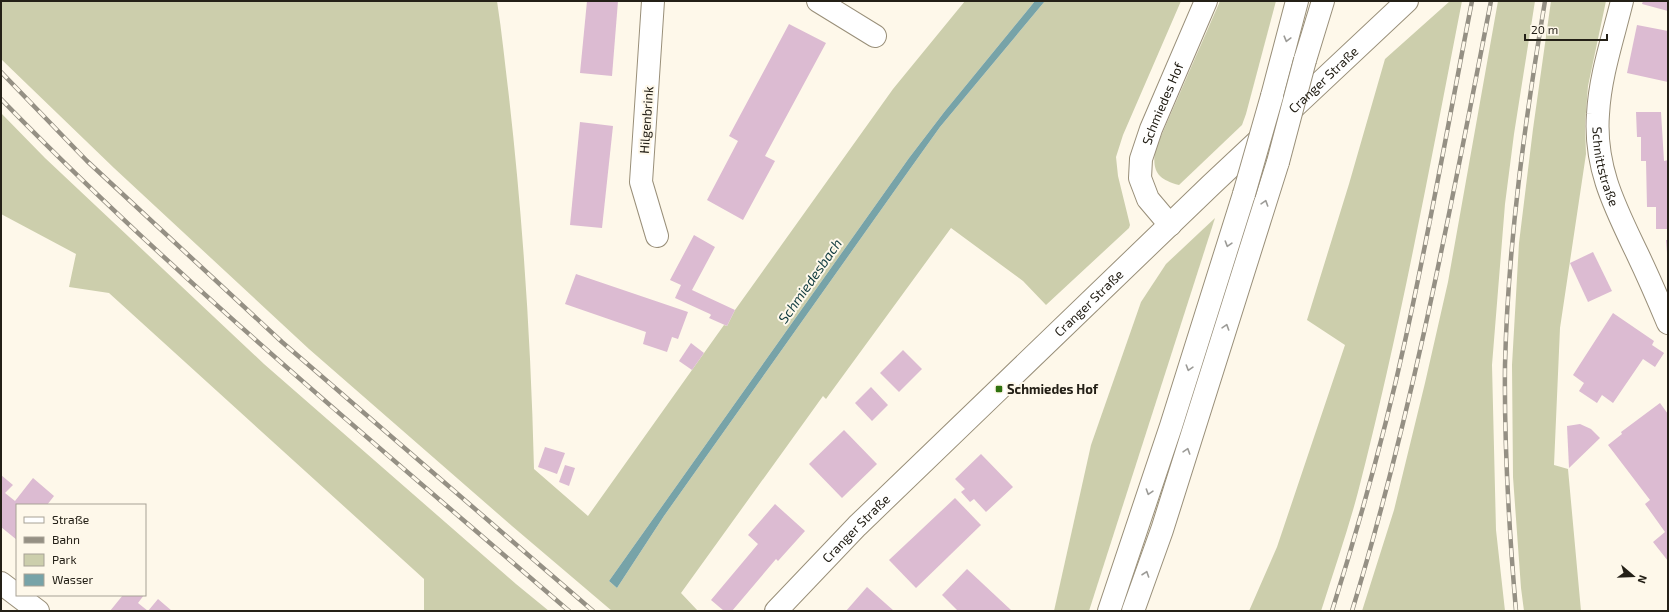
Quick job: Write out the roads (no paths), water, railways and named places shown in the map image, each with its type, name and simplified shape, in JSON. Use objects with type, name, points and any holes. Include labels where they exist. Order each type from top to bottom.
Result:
[{"type":"main road","name":"Hilgenbrink","points":[[652,1],[641,182],[657,236]]},
{"type":"main road","points":[[818,1],[875,36]]},
{"type":"main road","name":"Schmiedes Hof","points":[[1170,224],[1148,199],[1140,178],[1141,159],[1150,129],[1206,1]]},
{"type":"main road","points":[[1109,611],[1171,426],[1244,194],[1297,1]]},
{"type":"main road","points":[[1133,611],[1162,530],[1278,162],[1322,1]]},
{"type":"main road","name":"Cranger Straße","points":[[776,611],[857,526],[1170,224],[1407,1]]},
{"type":"main road","name":"Schnittstraße","points":[[1622,1],[1602,85],[1598,114],[1600,158],[1610,196],[1668,323]]},
{"type":"main road","points":[[1,583],[16,594]]},
{"type":"main road","points":[[18,596],[38,611]]},
{"type":"water","points":[[1035,1],[1045,1],[940,127],[664,516],[617,588],[609,581],[909,158],[945,111]]},
{"type":"railway","points":[[1332,611],[1372,477],[1397,375],[1423,256],[1472,1]]},
{"type":"railway","points":[[1352,611],[1374,536],[1412,384],[1446,231],[1491,1]]},
{"type":"railway","points":[[1516,611],[1506,457],[1505,365],[1507,319],[1514,228],[1524,137],[1545,1]]},
{"type":"railway","points":[[1,72],[87,161],[282,342],[593,611]]},
{"type":"railway","points":[[1,99],[69,167],[208,297],[351,424],[569,611]]},
{"type":"place","name":"Schmiedes Hof","points":[[999,389]]},
{"type":"water label","name":"Schmiedesbach","points":[[810,281]]}]
